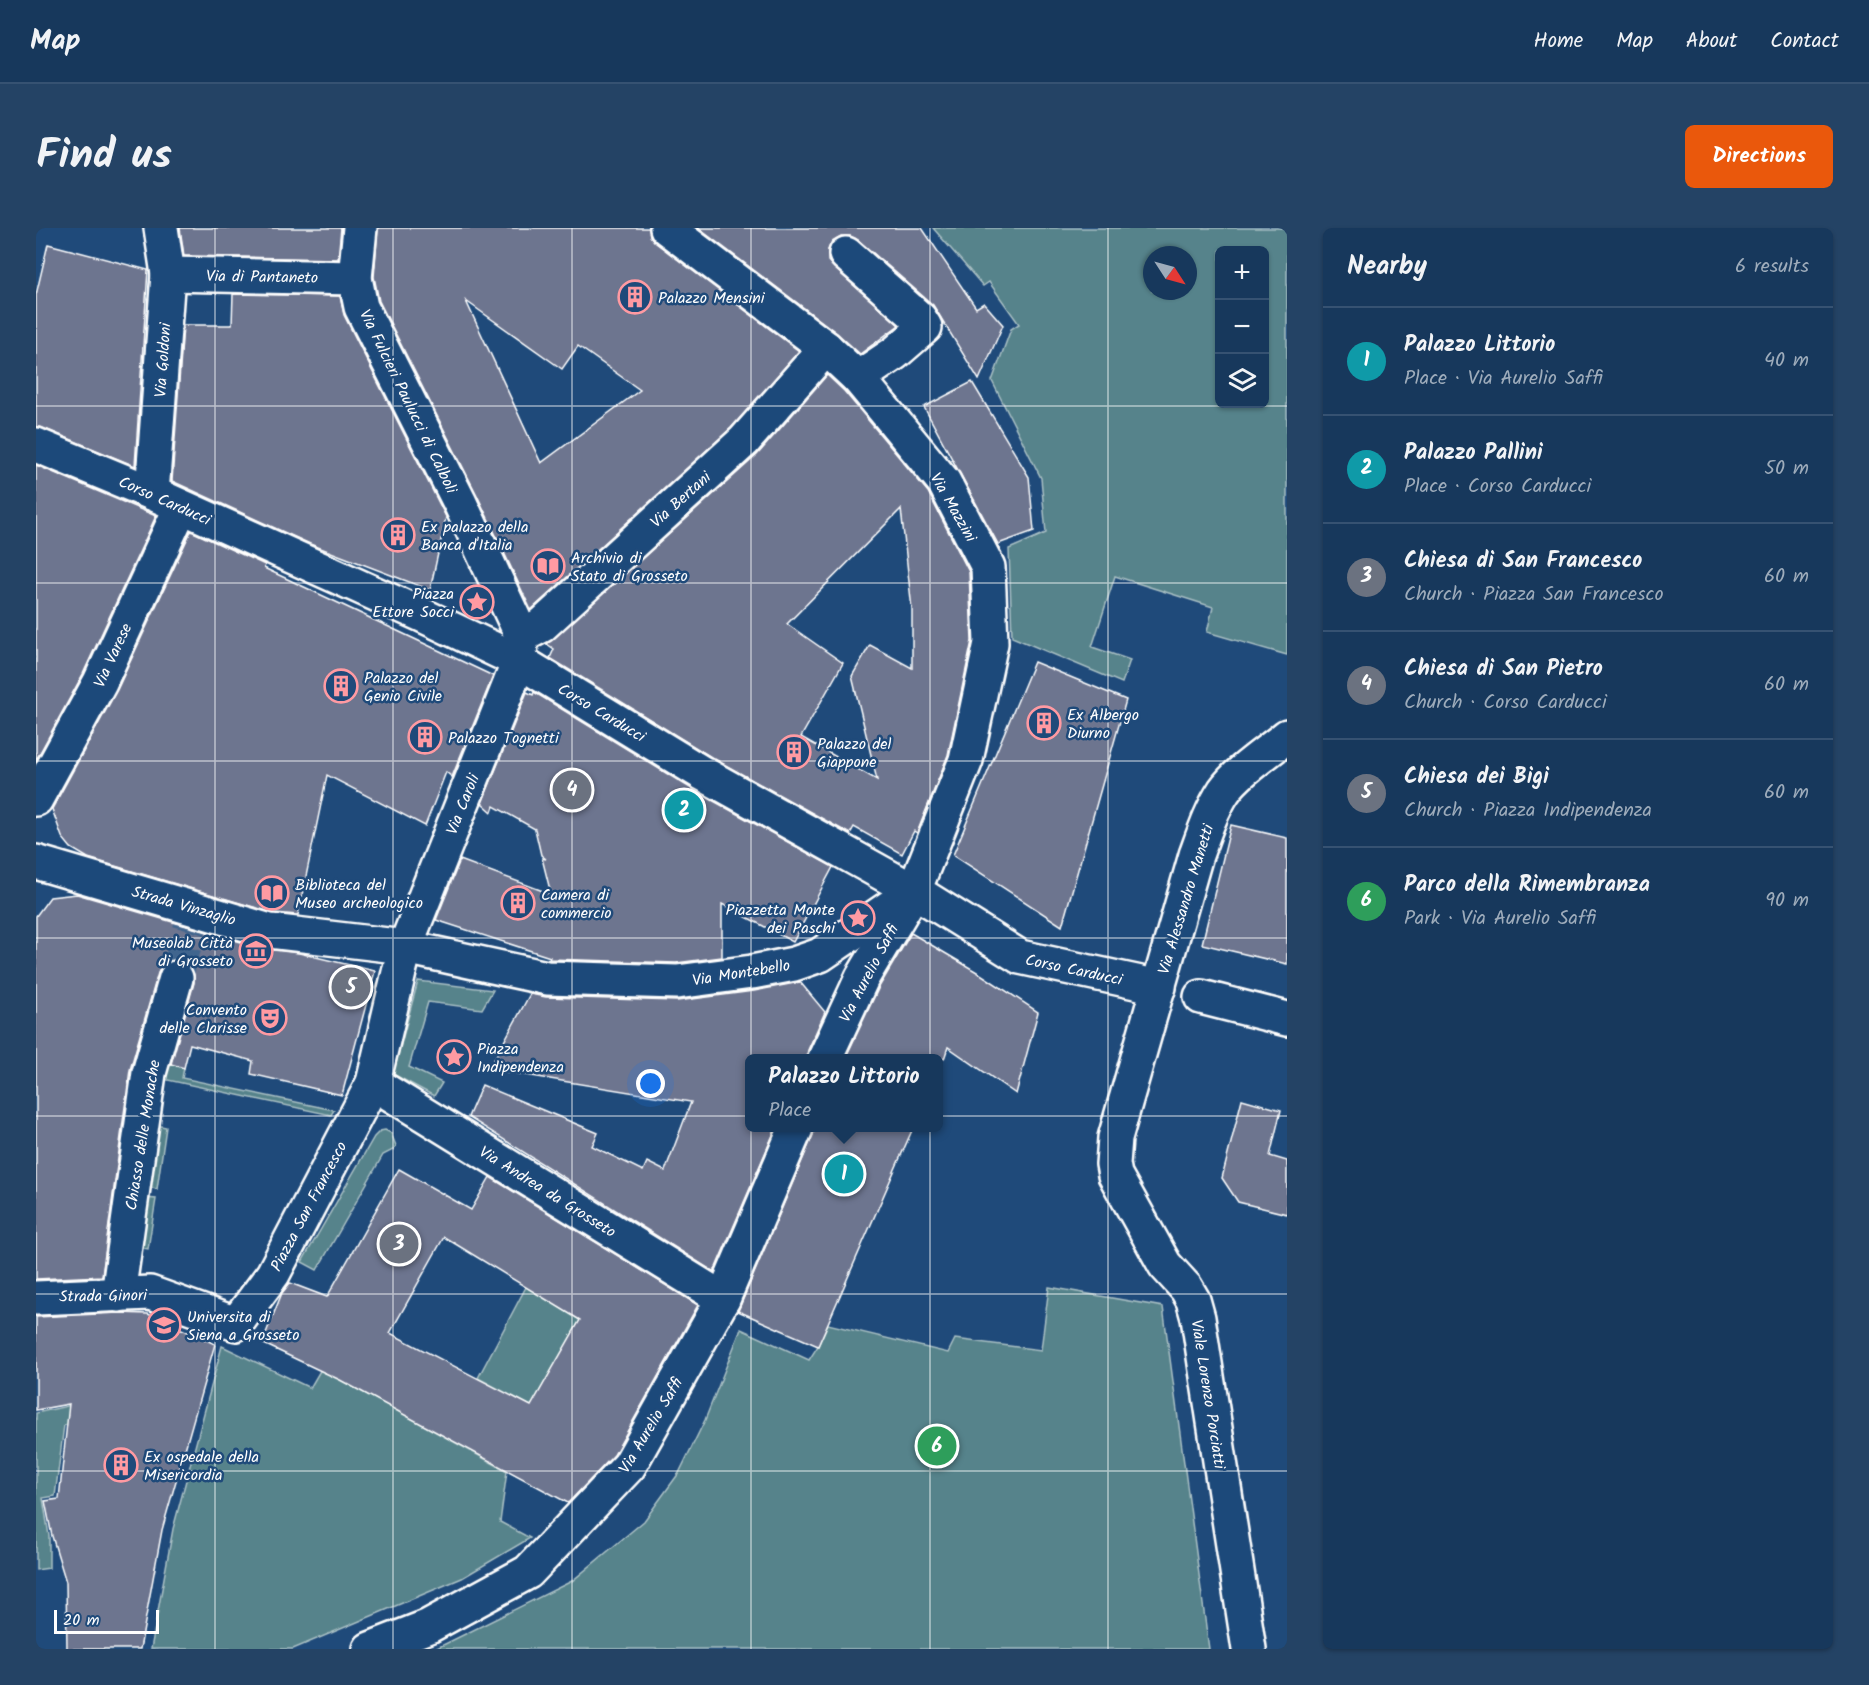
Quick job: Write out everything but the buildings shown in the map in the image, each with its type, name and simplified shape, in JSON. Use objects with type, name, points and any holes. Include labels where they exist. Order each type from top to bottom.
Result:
[{"type":"street","name":"Via Goldoni","points":[[152,493],[168,273],[161,228]]},
{"type":"street","name":"Via Fulcieri Paulucci di Calboli","points":[[360,228],[355,278],[361,307],[460,503],[520,649]]},
{"type":"street","name":"Via Mazzini","points":[[667,228],[826,348],[858,378],[944,482],[987,567],[991,643],[966,760],[914,891]]},
{"type":"street","points":[[846,255],[920,319],[925,327],[895,353],[858,378]]},
{"type":"street","name":"Via di Pantaneto","points":[[168,273],[355,278]]},
{"type":"street","name":"Via Bertani","points":[[520,649],[541,626],[744,441],[826,348]]},
{"type":"street","name":"Corso Carducci","points":[[36,445],[152,493],[412,610],[520,649],[702,773],[914,891],[1020,957],[1159,987]]},
{"type":"street","name":"Via Varese","points":[[36,799],[100,682],[181,507]]},
{"type":"street","name":"Via Caroli","points":[[405,946],[520,649]]},
{"type":"street","name":"Via Alessandro Manetti","points":[[1159,987],[1196,855],[1210,815],[1225,790],[1287,736]]},
{"type":"street","name":"Strada Vinzaglio","points":[[36,862],[193,919],[270,931],[405,946]]},
{"type":"street","name":"Via Montebello","points":[[405,946],[547,978],[677,982],[752,972],[794,964],[820,955],[914,891]]},
{"type":"street","name":"Via Aurelio Saffi","points":[[827,1054],[862,978],[914,891]]},
{"type":"street","points":[[1172,936],[1187,973],[1201,998]]},
{"type":"street","points":[[373,1083],[405,946]]},
{"type":"street","name":"Chiasso delle Monache","points":[[118,1295],[148,1073],[176,978]]},
{"type":"street","name":"Viale Lorenzo Porciatti","points":[[1159,987],[1115,1138],[1113,1164],[1115,1175],[1165,1264],[1186,1288],[1193,1300],[1198,1318],[1249,1649]]},
{"type":"street","points":[[1146,1029],[1173,1009],[1201,998],[1287,1019]]},
{"type":"street","name":"Via Andrea da Grosseto","points":[[373,1083],[723,1299]]},
{"type":"street","name":"Piazza San Francesco","points":[[236,1324],[273,1274],[373,1083]]},
{"type":"street","name":"Via Aurelio Saffi","points":[[370,1649],[429,1626],[528,1572],[629,1466],[723,1299],[794,1132]]},
{"type":"street","name":"Strada Ginori","points":[[36,1298],[150,1293],[236,1324]]},
{"type":"green space","points":[[933,228],[1287,228],[1287,655],[1207,632],[1213,607],[1115,576],[1092,647],[1130,660],[1122,683],[1012,637],[1009,549],[1046,533],[1041,478],[992,381],[1011,329],[1019,324],[989,282],[983,286]]},
{"type":"green space","points":[[418,981],[493,990],[482,1009],[428,1002],[409,1067],[442,1083],[434,1096],[393,1074]]},
{"type":"green space","points":[[166,1062],[184,1068],[182,1078],[334,1110],[331,1115],[163,1079]]},
{"type":"green space","points":[[156,1125],[166,1127],[157,1189],[146,1187]]},
{"type":"green space","points":[[385,1130],[391,1133],[396,1146],[383,1155],[317,1270],[302,1262],[374,1137],[380,1131]]},
{"type":"green space","points":[[145,1198],[156,1199],[148,1249],[137,1247]]},
{"type":"green space","points":[[526,1287],[580,1320],[531,1406],[478,1378]]},
{"type":"green space","points":[[1049,1287],[1163,1307],[1209,1649],[435,1649],[572,1581],[644,1521],[679,1473],[705,1420],[741,1329],[809,1360],[828,1324],[948,1353],[955,1339],[1041,1350]]},
{"type":"green space","points":[[222,1346],[310,1388],[321,1369],[507,1471],[500,1522],[530,1538],[462,1578],[293,1649],[151,1649],[173,1529]]},
{"type":"green space","points":[[71,1385],[108,1428],[64,1425],[55,1496],[43,1498],[49,1536],[49,1568],[36,1570],[36,1413],[68,1406]]},
{"type":"tunnel","points":[[176,978],[190,928]]},
{"type":"place","name":"Palazzo Mensini","points":[[635,297]]},
{"type":"place","name":"Ex palazzo della Banca d'Italia","points":[[398,535]]},
{"type":"place","name":"Archivio di Stato di Grosseto","points":[[548,566]]},
{"type":"place","name":"Piazza Ettore Socci","points":[[477,602]]},
{"type":"place","name":"Palazzo del Genio Civile","points":[[341,686]]},
{"type":"place","name":"Ex Albergo Diurno","points":[[1044,723]]},
{"type":"place","name":"Palazzo Tognetti","points":[[425,737]]},
{"type":"place","name":"Palazzo del Giappone","points":[[794,752]]},
{"type":"place","name":"Chiesa di San Pietro","points":[[572,790]]},
{"type":"place","name":"Palazzo Pallini","points":[[684,810]]},
{"type":"place","name":"Biblioteca del Museo archeologico","points":[[272,893]]},
{"type":"place","name":"Camera di commercio","points":[[518,903]]},
{"type":"place","name":"Piazzetta Monte dei Paschi","points":[[858,918]]},
{"type":"place","name":"Museolab Città di Grosseto","points":[[256,951]]},
{"type":"place","name":"Chiesa dei Bigi","points":[[351,987]]},
{"type":"place","name":"Convento delle Clarisse","points":[[270,1018]]},
{"type":"place","name":"Piazza Indipendenza","points":[[454,1057]]},
{"type":"place","name":"Palazzo Littorio","points":[[844,1174]]},
{"type":"place","name":"Chiesa di San Francesco","points":[[399,1244]]},
{"type":"place","name":"Universita di Siena a Grosseto","points":[[164,1325]]},
{"type":"place","name":"Parco della Rimembranza","points":[[937,1446]]},
{"type":"place","name":"Ex ospedale della Misericordia","points":[[121,1465]]}]
